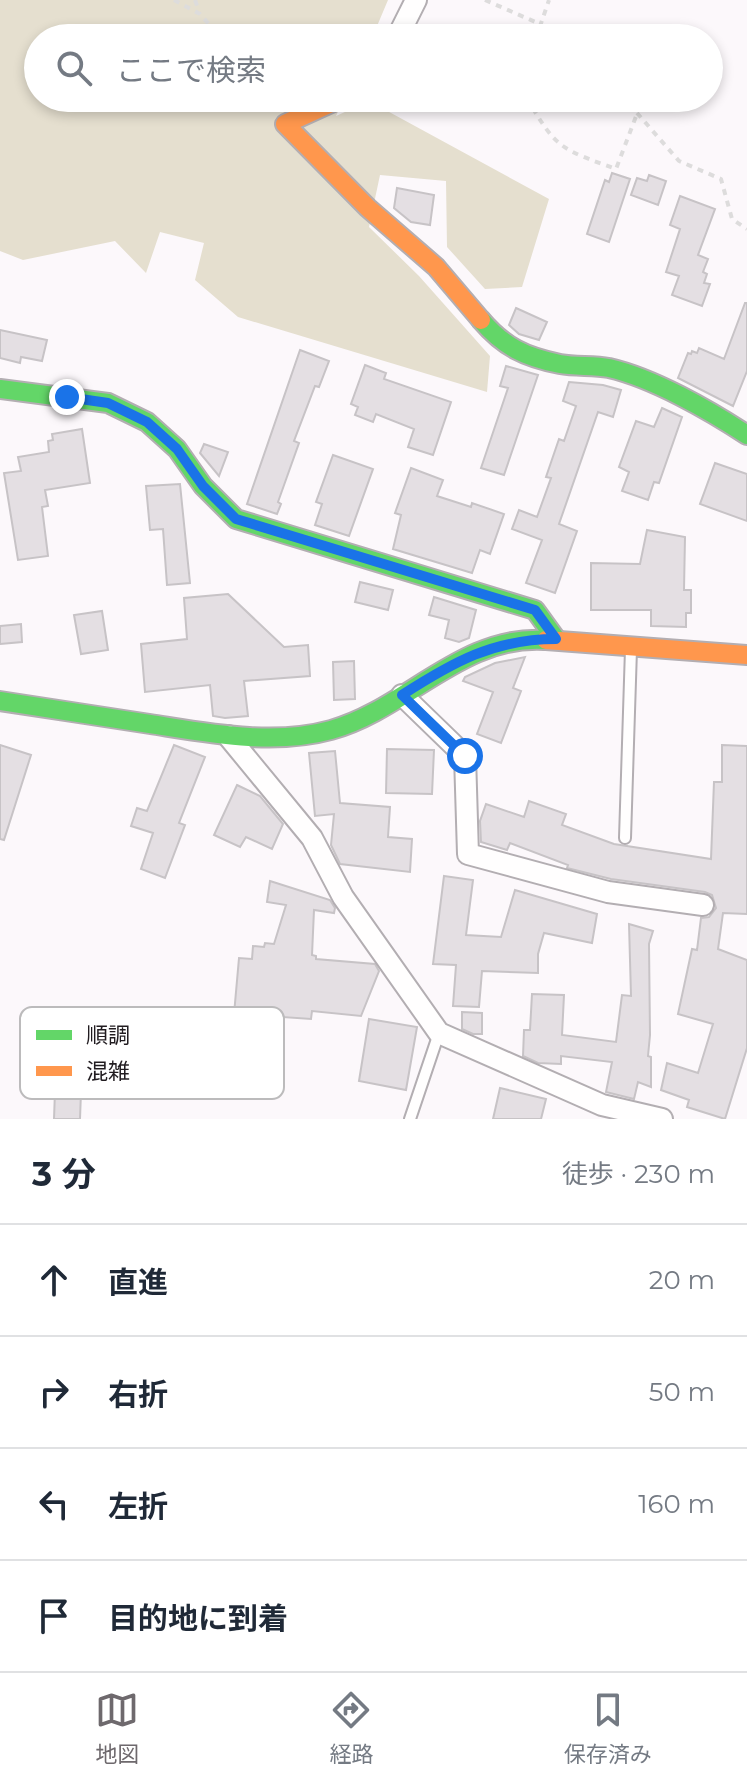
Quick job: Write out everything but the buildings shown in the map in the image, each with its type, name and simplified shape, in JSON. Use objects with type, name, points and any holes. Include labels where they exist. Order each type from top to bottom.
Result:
[{"type":"street","points":[[404,24],[416,0]]},
{"type":"street","points":[[311,112],[285,124],[368,208],[436,267],[491,332],[510,349],[560,364],[608,368],[635,377],[710,411],[747,435]]},
{"type":"street","points":[[0,389],[108,403],[147,422],[177,449],[203,486],[236,519],[535,610],[556,639]]},
{"type":"street","points":[[0,701],[228,736],[286,736],[331,730],[383,708],[442,669],[490,647],[529,639],[747,655]]},
{"type":"street","points":[[402,695],[465,756],[468,854],[608,892],[703,905]]},
{"type":"street","points":[[228,736],[312,838],[343,897],[439,1033],[602,1105],[662,1119]]},
{"type":"lane","points":[[625,838],[631,647]]},
{"type":"lane","points":[[410,1119],[439,1033]]},
{"type":"path","points":[[174,0],[200,14],[209,24]]},
{"type":"path","points":[[195,0],[200,14]]},
{"type":"path","points":[[485,0],[540,24],[549,0]]},
{"type":"path","points":[[535,112],[547,134],[567,151],[616,169],[637,113],[679,161],[721,179],[732,219],[747,229]]},
{"type":"shaded area","points":[[0,0],[388,0],[378,24],[24,24],[24,112],[338,112],[336,116],[345,112],[389,112],[549,199],[522,287],[485,289],[447,247],[446,181],[380,175],[369,227],[419,276],[490,356],[487,392],[238,317],[195,280],[204,243],[160,232],[146,273],[115,241],[23,260],[0,251]]},
{"type":"traffic: fast","points":[[481,320],[507,344],[526,354],[560,364],[609,368],[644,379],[698,405],[747,435]]},
{"type":"traffic: fast","points":[[0,389],[108,403],[147,422],[177,449],[203,486],[236,519],[535,610],[556,639]]},
{"type":"traffic: fast","points":[[0,701],[217,734],[264,738],[309,735],[359,720],[461,660],[488,649],[516,641],[546,640]]},
{"type":"traffic: slow","points":[[311,112],[285,124],[368,208],[436,267],[481,320]]},
{"type":"traffic: slow","points":[[546,640],[747,655]]},
{"type":"route","points":[[67,397],[108,403],[147,422],[177,449],[203,486],[236,519],[535,610],[556,639],[529,639],[490,647],[442,669],[402,695],[465,756]]}]
